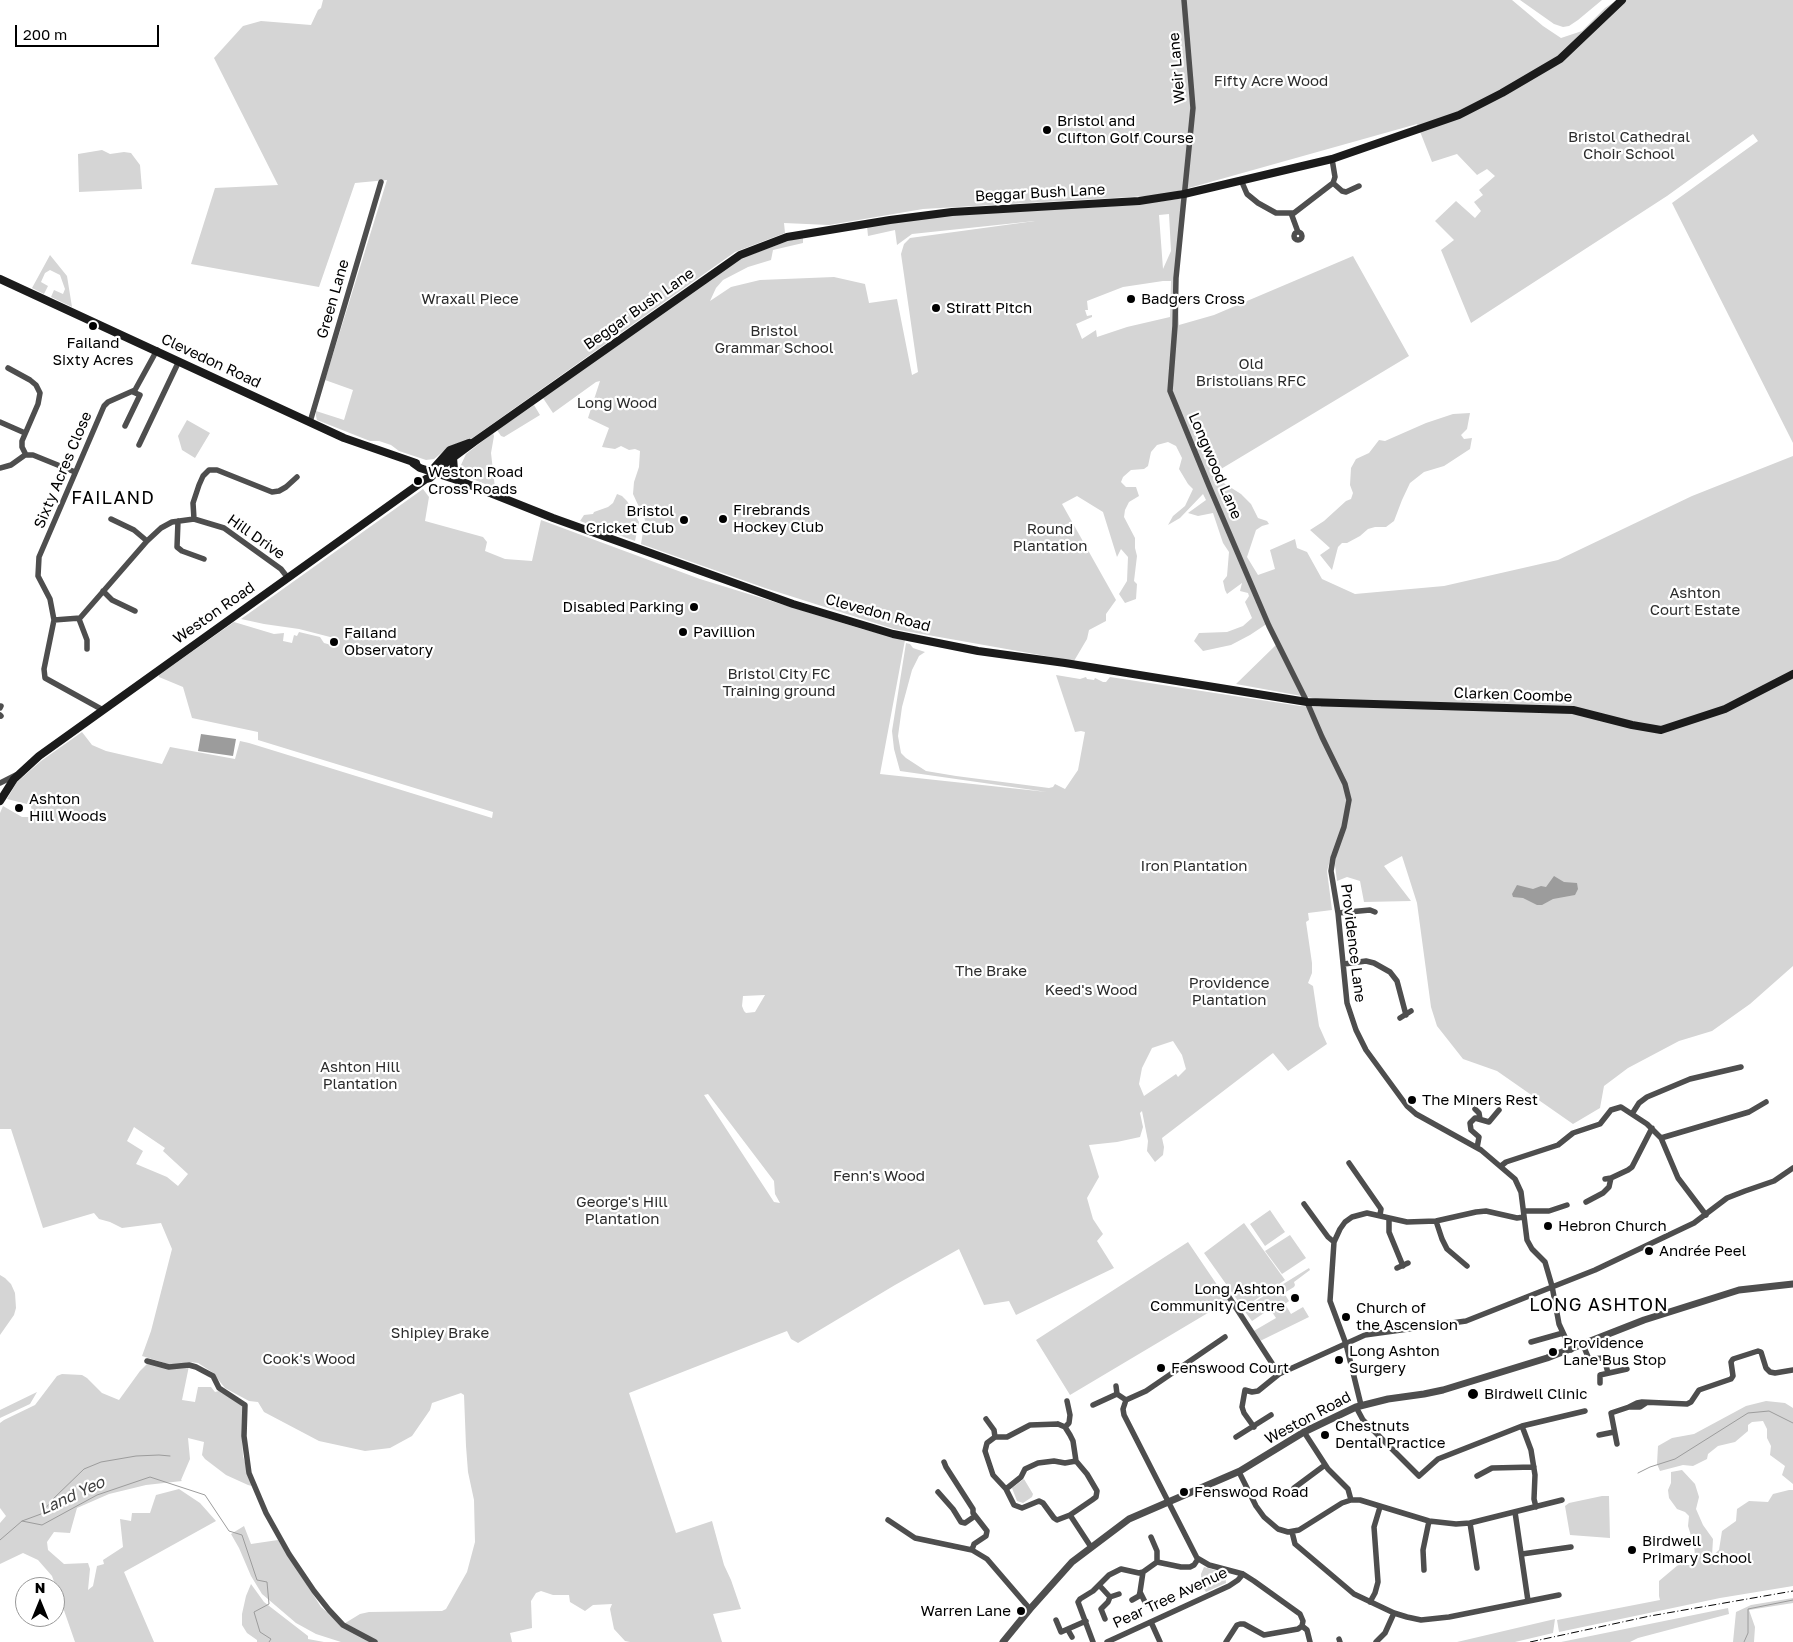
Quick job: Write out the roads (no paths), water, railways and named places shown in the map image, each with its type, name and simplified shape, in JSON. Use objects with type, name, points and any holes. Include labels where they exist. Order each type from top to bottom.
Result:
[{"type":"main road","name":"Beggar Bush Lane","points":[[434,471],[740,255],[786,237],[952,212],[1139,201],[1184,194],[1332,158],[1459,115],[1502,93],[1560,59],[1622,0]]},
{"type":"main road","name":"Clevedon Road","points":[[0,279],[180,360],[349,440],[434,471],[451,475],[460,481],[553,518],[793,604],[893,634],[978,651],[1308,702]]},
{"type":"main road","name":"Beggar Bush Lane","points":[[434,471],[450,450],[474,442]]},
{"type":"main road","points":[[453,457],[454,470],[460,481]]},
{"type":"main road","name":"Weston Road","points":[[0,801],[20,772],[39,756],[426,479],[434,471]]},
{"type":"main road","name":"Clarken Coombe","points":[[1308,702],[1573,710],[1632,726],[1661,730],[1725,709],[1793,674]]},
{"type":"street","name":"Weir Lane","points":[[1184,0],[1193,108],[1184,194]]},
{"type":"street","points":[[1241,180],[1247,194],[1258,203],[1276,213],[1291,213],[1307,204],[1333,183],[1335,178],[1332,158]]},
{"type":"street","name":"Green Lane","points":[[310,422],[381,182]]},
{"type":"street","points":[[1333,183],[1346,192],[1359,186]]},
{"type":"street","name":"Longwood Lane","points":[[1184,194],[1176,278],[1175,326],[1170,391],[1271,630],[1308,702]]},
{"type":"street","points":[[1291,213],[1298,232]]},
{"type":"street","points":[[125,426],[140,395],[133,392],[157,350]]},
{"type":"street","points":[[139,445],[180,360]]},
{"type":"street","points":[[11,368],[30,380],[40,392],[38,404],[22,444],[26,455]]},
{"type":"street","name":"Sixty Acres Close","points":[[54,620],[50,599],[38,576],[38,560],[104,406],[110,401],[133,392]]},
{"type":"street","points":[[2,420],[25,433]]},
{"type":"street","points":[[0,468],[11,466],[26,455],[35,456],[75,472]]},
{"type":"street","points":[[194,519],[194,503],[199,485],[203,476],[209,470],[217,470],[272,492],[281,490],[295,481]]},
{"type":"street","points":[[119,515],[113,520],[134,530],[147,541]]},
{"type":"street","name":"Hill Drive","points":[[78,619],[147,541],[161,528],[178,521],[194,519],[215,524],[229,531],[281,569],[288,578]]},
{"type":"street","points":[[178,521],[176,547],[192,557],[204,559]]},
{"type":"street","points":[[103,591],[112,600],[132,608]]},
{"type":"street","points":[[87,650],[85,636],[78,619],[54,620],[44,675],[46,679],[103,710]]},
{"type":"street","name":"Providence Lane","points":[[1308,702],[1322,737],[1345,784],[1350,800],[1331,871],[1338,913],[1348,1010],[1366,1050],[1408,1106],[1416,1114],[1477,1148],[1515,1178],[1524,1214],[1527,1240],[1532,1249],[1545,1262],[1552,1286],[1555,1311],[1572,1350]]},
{"type":"street","name":"Weston Road","points":[[0,783],[20,772]]},
{"type":"street","points":[[1338,913],[1370,910],[1375,912]]},
{"type":"street","points":[[1344,964],[1366,961],[1374,963],[1390,972],[1397,981],[1406,1015]]},
{"type":"street","points":[[1632,1114],[1647,1097],[1690,1079],[1741,1067]]},
{"type":"street","points":[[1661,1138],[1749,1112],[1766,1102]]},
{"type":"street","points":[[1501,1166],[1506,1162],[1552,1147],[1570,1135],[1600,1124],[1611,1110],[1621,1107],[1652,1128],[1661,1138],[1678,1178],[1706,1215]]},
{"type":"street","points":[[1475,1109],[1479,1113],[1480,1119]]},
{"type":"street","points":[[1477,1148],[1479,1136],[1471,1130],[1470,1125],[1473,1119],[1488,1122],[1491,1114],[1498,1110]]},
{"type":"street","points":[[1586,1202],[1594,1201],[1609,1187],[1606,1179],[1632,1167],[1652,1128]]},
{"type":"street","points":[[1349,1163],[1356,1167],[1381,1209],[1380,1215]]},
{"type":"street","points":[[1254,1427],[1242,1407],[1246,1388],[1252,1392],[1258,1391],[1279,1374],[1374,1333],[1466,1321],[1595,1270],[1686,1226],[1706,1215],[1727,1198],[1774,1181],[1793,1168]]},
{"type":"street","points":[[1304,1204],[1328,1237],[1334,1242]]},
{"type":"street","points":[[1567,1205],[1549,1211],[1524,1214],[1476,1212],[1436,1221],[1407,1222],[1367,1213],[1352,1217],[1340,1229],[1334,1242],[1330,1301],[1346,1344],[1358,1406],[1367,1425],[1419,1476],[1438,1459],[1522,1426],[1585,1411]]},
{"type":"street","points":[[1389,1218],[1389,1232],[1403,1266]]},
{"type":"street","points":[[1436,1221],[1444,1243],[1451,1253],[1465,1262]]},
{"type":"street","name":"Weston Road","points":[[1008,1640],[1030,1609],[1072,1562],[1091,1546],[1129,1520],[1239,1472],[1304,1432],[1358,1406],[1434,1392],[1572,1350],[1644,1320],[1739,1290],[1793,1284]]},
{"type":"street","points":[[1229,1297],[1279,1374]]},
{"type":"street","points":[[1531,1342],[1563,1333]]},
{"type":"street","points":[[1224,1337],[1146,1391],[1126,1400],[1124,1415],[1198,1560],[1209,1565],[1243,1574],[1300,1614],[1303,1621],[1302,1626]]},
{"type":"street","points":[[1584,1345],[1590,1359],[1604,1358],[1608,1373]]},
{"type":"street","points":[[1617,1444],[1611,1413],[1637,1403],[1687,1404],[1699,1390],[1731,1378],[1731,1362],[1733,1360],[1761,1352],[1766,1368],[1770,1372],[1793,1370]]},
{"type":"street","points":[[148,1361],[169,1368],[189,1365],[196,1366],[213,1376],[219,1388],[245,1405],[244,1436],[250,1473],[266,1514],[289,1554],[314,1592],[329,1610],[343,1625],[374,1642]]},
{"type":"street","points":[[1600,1383],[1600,1375],[1627,1368]]},
{"type":"street","points":[[1116,1386],[1118,1394],[1126,1400]]},
{"type":"street","points":[[1096,1401],[1118,1394]]},
{"type":"street","points":[[1065,1427],[1069,1422],[1070,1415],[1067,1401]]},
{"type":"street","points":[[1236,1437],[1271,1416]]},
{"type":"street","points":[[986,1419],[994,1430],[995,1437]]},
{"type":"street","points":[[1058,1424],[1065,1427],[1073,1441],[1076,1461],[1087,1474],[1099,1498],[1070,1515],[1057,1520],[1043,1503],[1039,1501],[1018,1508],[1011,1502],[1006,1489],[993,1475],[985,1451],[987,1443],[995,1437],[1007,1437],[1030,1425],[1058,1424]]},
{"type":"street","points":[[1522,1426],[1529,1442],[1534,1467],[1534,1499],[1536,1507]]},
{"type":"street","points":[[1304,1432],[1335,1478],[1348,1489],[1351,1500]]},
{"type":"street","points":[[1599,1435],[1614,1432]]},
{"type":"street","points":[[1006,1489],[1019,1479],[1025,1469],[1038,1463],[1076,1461]]},
{"type":"street","points":[[944,1462],[973,1509],[975,1516],[988,1532],[986,1536],[974,1544],[972,1550]]},
{"type":"street","points":[[1294,1488],[1325,1465]]},
{"type":"street","points":[[1477,1476],[1492,1468],[1534,1467]]},
{"type":"street","points":[[1239,1472],[1264,1518],[1278,1529],[1292,1532],[1299,1530],[1342,1503],[1351,1500],[1360,1500],[1429,1521],[1456,1524],[1470,1523],[1562,1500]]},
{"type":"street","points":[[938,1492],[954,1509],[961,1522],[965,1522],[975,1516]]},
{"type":"street","points":[[1370,1602],[1378,1582],[1374,1527],[1380,1507]]},
{"type":"street","points":[[1515,1512],[1528,1601]]},
{"type":"street","points":[[1070,1515],[1091,1546]]},
{"type":"street","points":[[888,1520],[915,1538],[972,1550],[987,1559],[1030,1609]]},
{"type":"street","points":[[1424,1570],[1423,1550],[1429,1521]]},
{"type":"street","points":[[1470,1523],[1477,1568]]},
{"type":"street","points":[[1292,1532],[1293,1541],[1302,1551],[1354,1594],[1394,1613],[1421,1620],[1436,1619],[1559,1595]]},
{"type":"street","points":[[1151,1537],[1157,1551],[1157,1562]]},
{"type":"street","points":[[1522,1554],[1571,1547]]},
{"type":"street","points":[[1093,1642],[1079,1605],[1080,1599],[1109,1575],[1121,1569],[1139,1573],[1144,1572],[1157,1562],[1190,1568],[1198,1560]]},
{"type":"street","points":[[1132,1600],[1140,1592],[1144,1572]]},
{"type":"street","name":"Pear Tree Avenue","points":[[1106,1642],[1229,1586],[1243,1574]]},
{"type":"street","points":[[1099,1584],[1110,1597]]},
{"type":"street","points":[[1140,1592],[1146,1604]]},
{"type":"street","points":[[1105,1619],[1101,1609],[1110,1597],[1119,1594]]},
{"type":"street","points":[[1376,1642],[1385,1633],[1394,1613]]},
{"type":"street","points":[[1056,1620],[1061,1632],[1086,1621]]},
{"type":"street","points":[[1151,1622],[1160,1642]]},
{"type":"street","points":[[1226,1642],[1237,1625],[1240,1624],[1244,1624],[1264,1635],[1298,1629],[1302,1626]]},
{"type":"street","points":[[1302,1626],[1308,1630],[1310,1642]]},
{"type":"street","points":[[1068,1630],[1072,1637]]},
{"type":"waterway","points":[[1638,1473],[1675,1459],[1748,1413],[1769,1411],[1793,1423]]},
{"type":"waterway","points":[[22,1521],[41,1514],[53,1499],[84,1469],[101,1462],[136,1456],[170,1456]]},
{"type":"waterway","name":"Land Yeo","points":[[0,1540],[22,1521],[42,1525],[97,1495],[150,1477],[205,1495],[229,1531],[242,1535],[257,1580],[267,1582],[269,1604],[254,1612],[260,1632],[271,1639],[269,1642]]},
{"type":"waterway","points":[[1744,1642],[1748,1633],[1748,1609],[1793,1600]]},
{"type":"railway","points":[[1530,1642],[1650,1616],[1793,1591]]},
{"type":"place","name":"Bristol and Clifton Golf Course","points":[[1047,130]]},
{"type":"place","name":"Badgers Cross","points":[[1131,299]]},
{"type":"place","name":"Stiratt Pitch","points":[[936,308]]},
{"type":"place","name":"Failand Sixty Acres","points":[[93,326]]},
{"type":"place","name":"Weston Road Cross Roads","points":[[418,481]]},
{"type":"place","name":"Firebrands Hockey Club","points":[[723,519]]},
{"type":"place","name":"Bristol Cricket Club","points":[[684,520]]},
{"type":"place","name":"Disabled Parking","points":[[694,607]]},
{"type":"place","name":"Pavillion","points":[[683,632]]},
{"type":"place","name":"Failand Observatory","points":[[334,642]]},
{"type":"place","name":"Ashton Hill Woods","points":[[19,808]]},
{"type":"place","name":"The Miners Rest","points":[[1412,1100]]},
{"type":"place","name":"Hebron Church","points":[[1548,1226]]},
{"type":"place","name":"Andrée Peel","points":[[1649,1251]]},
{"type":"place","name":"Long Ashton Community Centre","points":[[1295,1298]]},
{"type":"place","name":"Church of the Ascension","points":[[1346,1317]]},
{"type":"place","name":"Providence Lane Bus Stop","points":[[1553,1352]]},
{"type":"place","name":"Long Ashton Surgery","points":[[1339,1360]]},
{"type":"place","name":"Fenswood Court","points":[[1161,1368]]},
{"type":"place","name":"Birdwell Clinic","points":[[1473,1394]]},
{"type":"place","name":"Chestnuts Dental Practice","points":[[1325,1435]]},
{"type":"place","name":"Fenswood Road","points":[[1184,1492]]},
{"type":"place","name":"Birdwell Primary School","points":[[1632,1550]]},
{"type":"place","name":"Warren Lane","points":[[1021,1611]]},
{"type":"district","name":"FAILAND","points":[[113,498]]},
{"type":"district","name":"LONG ASHTON","points":[[1599,1305]]},
{"type":"park label","name":"Fifty Acre Wood","points":[[1271,81]]},
{"type":"park label","name":"Bristol Cathedral Choir School","points":[[1629,146]]},
{"type":"park label","name":"Wraxall Piece","points":[[470,299]]},
{"type":"park label","name":"Bristol Grammar School","points":[[774,340]]},
{"type":"park label","name":"Old Bristolians RFC","points":[[1251,372]]},
{"type":"park label","name":"Long Wood","points":[[617,403]]},
{"type":"park label","name":"Round Plantation","points":[[1050,538]]},
{"type":"park label","name":"Ashton Court Estate","points":[[1695,602]]},
{"type":"park label","name":"Bristol City FC Training ground","points":[[779,682]]},
{"type":"park label","name":"Iron Plantation","points":[[1194,866]]},
{"type":"park label","name":"The Brake","points":[[991,971]]},
{"type":"park label","name":"Keed's Wood","points":[[1091,990]]},
{"type":"park label","name":"Providence Plantation","points":[[1229,992]]},
{"type":"park label","name":"Ashton Hill Plantation","points":[[360,1076]]},
{"type":"park label","name":"Fenn's Wood","points":[[879,1176]]},
{"type":"park label","name":"George's Hill Plantation","points":[[622,1210]]},
{"type":"park label","name":"Shipley Brake","points":[[440,1333]]},
{"type":"park label","name":"Cook's Wood","points":[[309,1359]]}]
